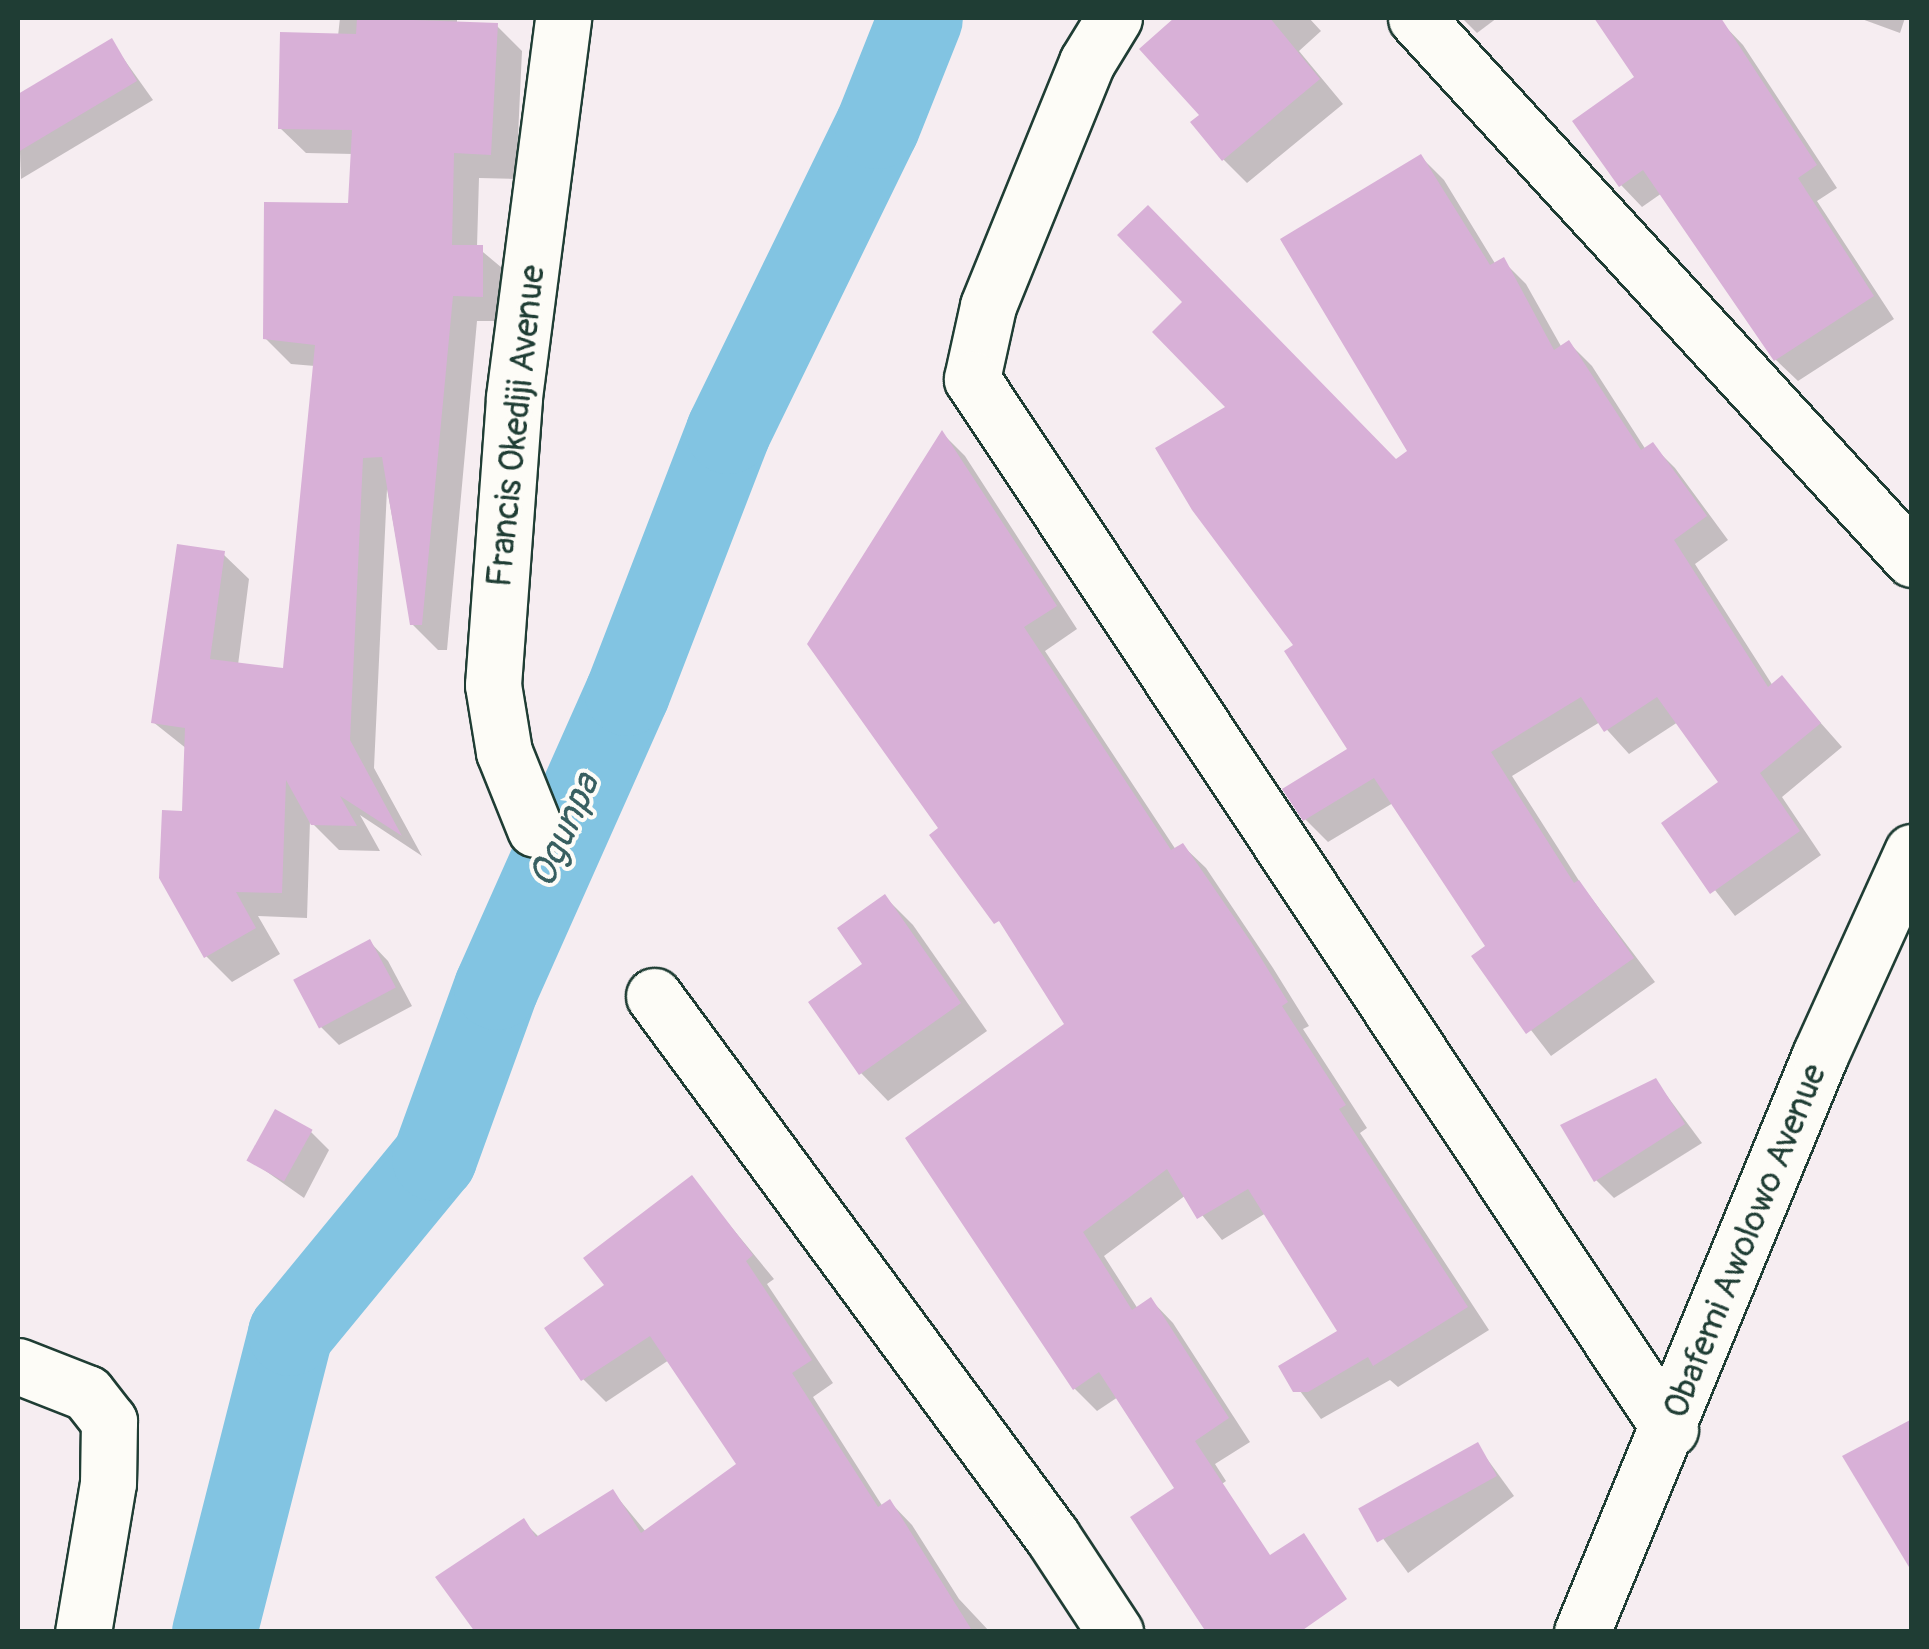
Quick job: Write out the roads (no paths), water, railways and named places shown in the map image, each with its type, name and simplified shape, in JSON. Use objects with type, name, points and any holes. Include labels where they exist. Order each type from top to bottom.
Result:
[{"type":"street","name":"Francis Okediji Avenue","points":[[536,830],[504,752],[493,686],[514,398],[563,18]]},
{"type":"street","points":[[1114,18],[1087,62],[988,306],[972,379],[1670,1429]]},
{"type":"street","points":[[1416,18],[1912,559]]},
{"type":"street","name":"Obafemi Awolowo Avenue","points":[[1582,1632],[1670,1429],[1820,1055],[1912,852]]},
{"type":"street","points":[[654,996],[1052,1536],[1115,1632]]},
{"type":"street","points":[[18,1366],[88,1393],[109,1421],[108,1483],[83,1632]]},
{"type":"waterway","name":"Ogunpa","points":[[214,1632],[290,1333],[434,1158],[496,987],[627,693],[728,431],[877,126],[920,18]]}]
